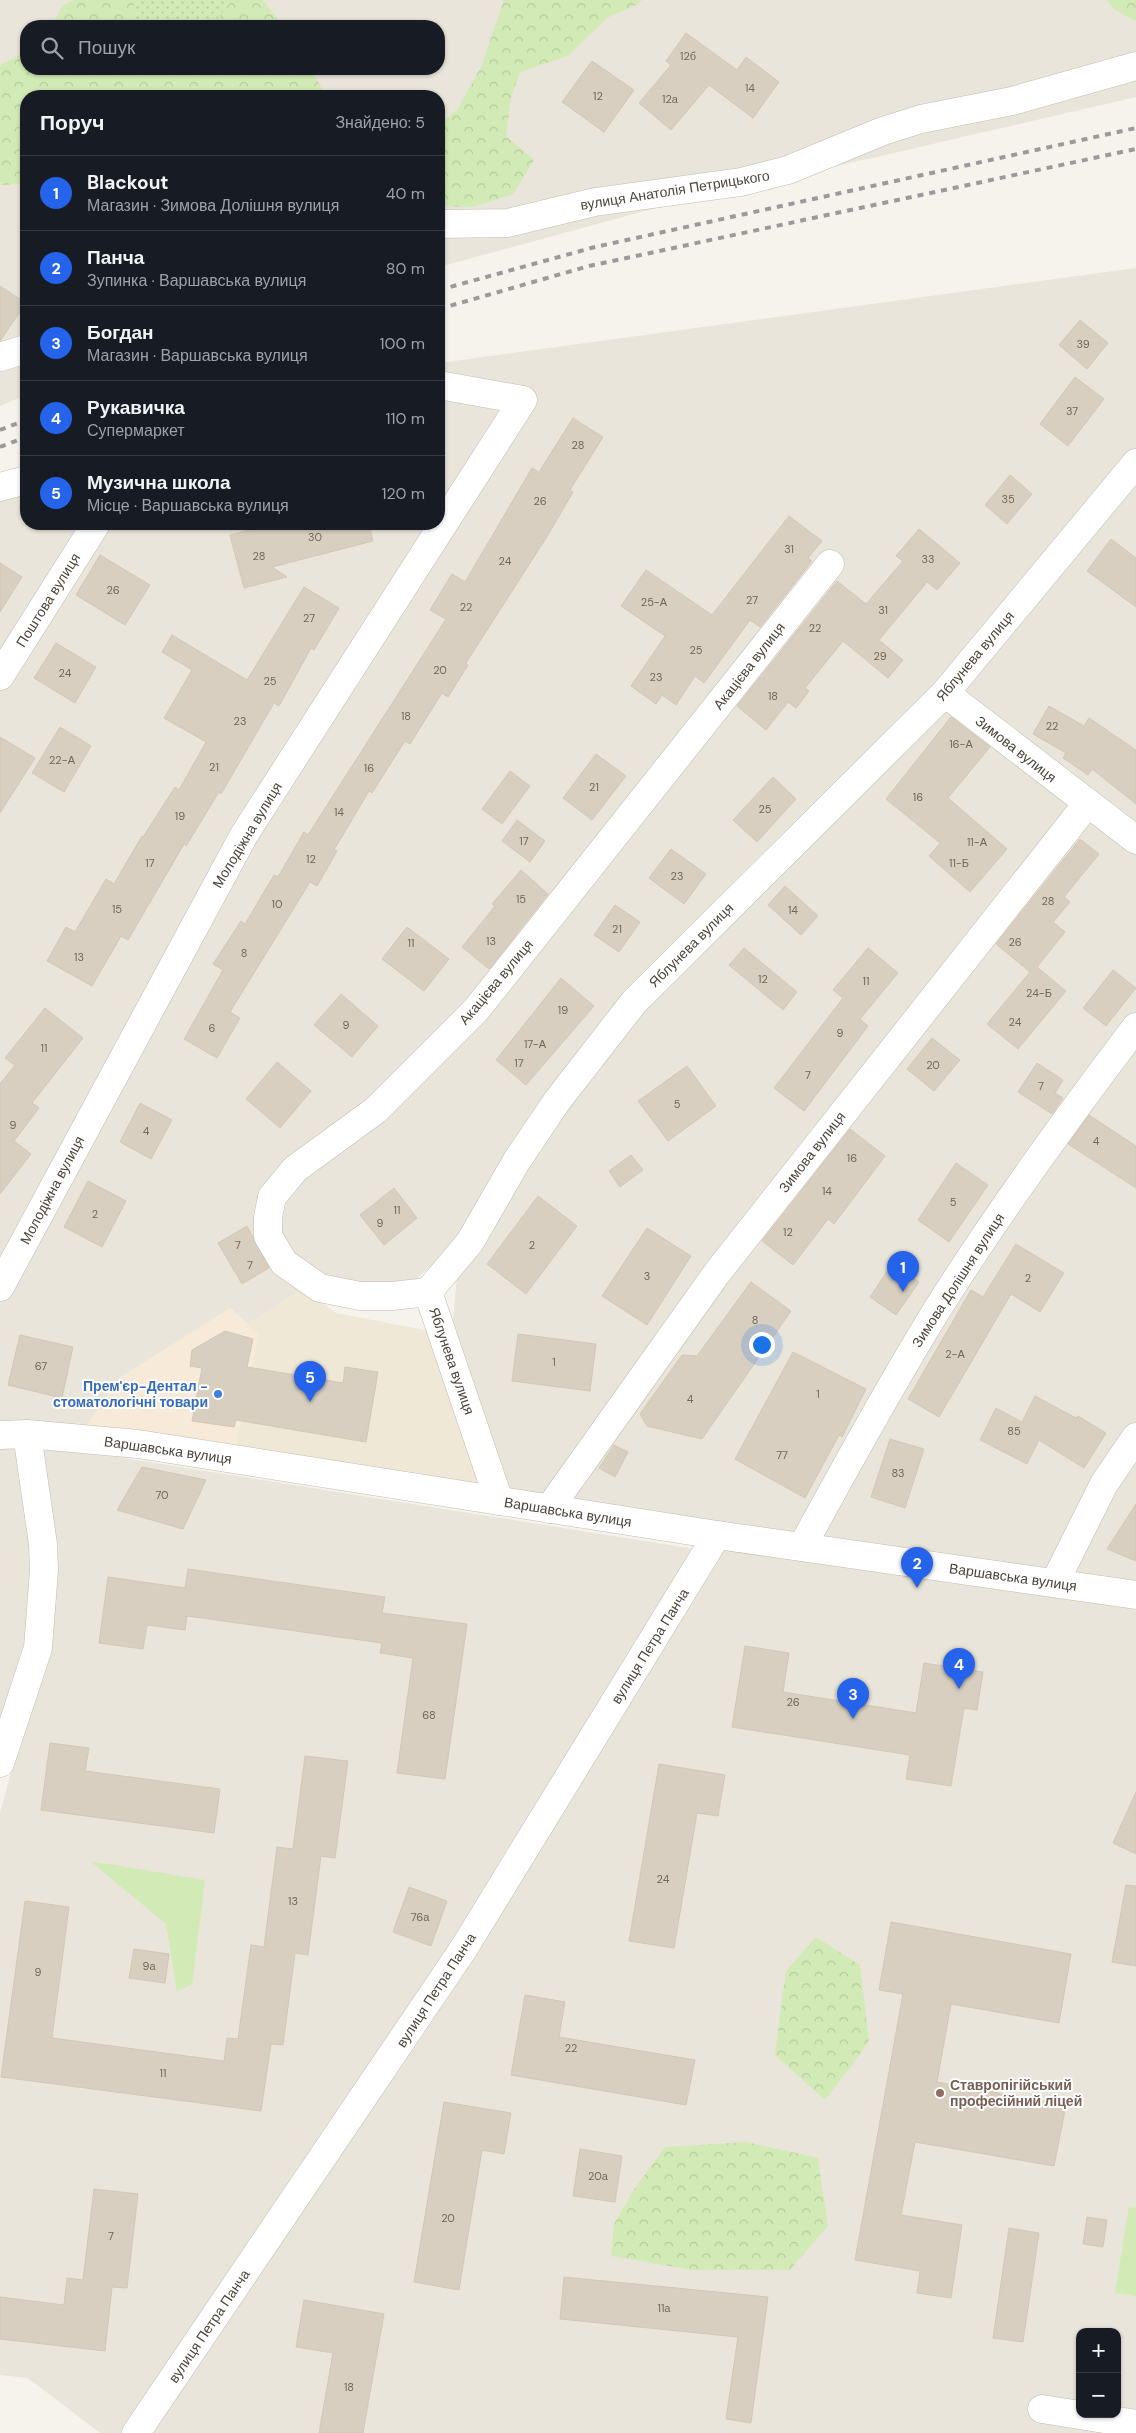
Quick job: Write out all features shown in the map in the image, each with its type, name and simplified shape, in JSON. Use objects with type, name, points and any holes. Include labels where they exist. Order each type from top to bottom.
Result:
[{"type":"street","name":"вулиця Анатолія Петрицького","points":[[445,224],[508,222],[595,202],[741,182],[788,170],[883,131],[921,119],[1012,101],[1136,66]]},
{"type":"street","points":[[0,357],[20,350]]},
{"type":"street","name":"Молодіжна вулиця","points":[[445,386],[523,400],[445,522]]},
{"type":"street","name":"Яблунева вулиця","points":[[499,1501],[428,1292],[470,1242],[516,1162],[557,1101],[634,1002],[945,693],[1136,463]]},
{"type":"street","points":[[0,487],[20,482]]},
{"type":"street","name":"Поштова вулиця","points":[[0,676],[92,530]]},
{"type":"street","name":"Молодіжна вулиця","points":[[0,1287],[244,836],[440,530]]},
{"type":"street","name":"Акацієва вулиця","points":[[428,1292],[392,1296],[360,1296],[320,1288],[284,1263],[268,1236],[268,1217],[272,1197],[295,1169],[376,1110],[476,1010],[830,564]]},
{"type":"street","name":"Зимова вулиця","points":[[945,693],[1136,840]]},
{"type":"street","name":"Зимова вулиця","points":[[549,1509],[717,1273],[1087,804]]},
{"type":"street","name":"Зимова Долішня вулиця","points":[[802,1547],[874,1415],[938,1308],[1014,1194],[1136,1027]]},
{"type":"street","points":[[0,1763],[38,1648],[44,1570],[43,1544],[27,1434]]},
{"type":"street","name":"Варшавська вулиця","points":[[0,1435],[27,1434],[138,1444],[717,1535],[1136,1595]]},
{"type":"street","points":[[1055,1582],[1104,1484],[1136,1437]]},
{"type":"street","name":"вулиця Петра Панча","points":[[136,2433],[464,1948],[717,1535]]},
{"type":"street","points":[[1042,2409],[1136,2424]]},
{"type":"shaded area","points":[[0,0],[1136,0],[1136,97],[652,209],[445,265],[445,90],[20,90],[20,398],[0,406]]},
{"type":"shaded area","points":[[1136,268],[1136,1586],[506,1492],[453,1322],[457,1275],[433,1264],[409,1286],[366,1289],[321,1278],[247,1324],[230,1308],[83,1430],[0,1427],[0,478],[20,470],[20,530],[445,530],[445,362]]},
{"type":"shaded area","points":[[303,1289],[336,1313],[430,1331],[480,1488],[235,1451],[258,1335],[247,1324]]},
{"type":"shaded area","points":[[230,1308],[258,1335],[235,1451],[83,1430],[119,1378]]},
{"type":"shaded area","points":[[22,1440],[35,1610],[0,1747],[0,1442]]},
{"type":"shaded area","points":[[42,1445],[695,1549],[459,1943],[128,2433],[100,2433],[28,2378],[0,2375],[0,1813],[33,1691]]},
{"type":"shaded area","points":[[725,1546],[1136,1608],[1136,2433],[152,2433],[464,1974]]},
{"type":"green space","points":[[74,0],[263,0],[278,20],[55,20],[63,5]]},
{"type":"green space","points":[[137,0],[232,0],[217,20],[134,20],[133,6]]},
{"type":"green space","points":[[504,0],[642,0],[638,4],[607,18],[568,56],[520,72],[511,98],[506,136],[534,160],[513,194],[473,207],[445,206],[445,119],[457,110],[481,67]]},
{"type":"green space","points":[[1107,0],[1136,0],[1136,21],[1115,10]]},
{"type":"green space","points":[[20,55],[20,75],[314,75],[323,90],[20,90],[20,184],[0,185],[0,65]]},
{"type":"green space","points":[[90,1861],[205,1880],[192,1984],[177,1992],[166,1924]]},
{"type":"green space","points":[[816,1937],[860,1965],[869,2042],[825,2100],[775,2055],[786,1971]]},
{"type":"green space","points":[[746,2142],[818,2158],[828,2226],[790,2270],[693,2270],[611,2256],[614,2224],[633,2191],[665,2147]]},
{"type":"green space","points":[[1129,2206],[1136,2207],[1136,2296],[1115,2293]]},
{"type":"building","points":[[686,33],[737,70],[746,57],[779,82],[753,118],[709,85],[671,130],[639,103],[671,65],[666,61]]},
{"type":"building","points":[[592,61],[634,90],[604,132],[562,102]]},
{"type":"building","points":[[0,286],[20,299],[20,312],[0,341]]},
{"type":"building","points":[[1080,320],[1108,343],[1087,369],[1059,345]]},
{"type":"building","points":[[1075,377],[1104,399],[1068,446],[1040,424]]},
{"type":"building","points":[[573,418],[603,437],[570,490],[573,492],[548,535],[466,663],[468,665],[448,697],[442,693],[410,744],[405,741],[372,793],[369,791],[334,850],[337,851],[317,886],[310,882],[230,1012],[240,1018],[217,1058],[184,1039],[223,970],[213,964],[241,921],[245,924],[274,875],[278,877],[304,832],[308,835],[446,619],[430,610],[452,574],[465,582],[532,468],[539,472]]},
{"type":"building","points":[[1010,475],[1032,494],[1007,524],[985,505]]},
{"type":"building","points":[[789,516],[822,541],[808,558],[812,561],[760,627],[750,620],[704,683],[695,676],[676,705],[662,695],[656,704],[631,686],[665,636],[621,606],[646,570],[712,615]]},
{"type":"building","points":[[919,529],[960,563],[937,590],[927,582],[879,640],[903,660],[888,678],[843,641],[805,688],[809,691],[796,708],[788,702],[766,730],[737,706],[837,581],[866,604],[903,561],[896,556]]},
{"type":"building","points":[[250,530],[370,530],[373,541],[272,567],[287,577],[244,588],[230,535]]},
{"type":"building","points":[[1111,539],[1136,558],[1136,607],[1087,571]]},
{"type":"building","points":[[100,555],[150,585],[125,625],[76,595]]},
{"type":"building","points":[[0,563],[22,577],[0,612]]},
{"type":"building","points":[[304,587],[339,608],[314,650],[311,648],[279,706],[274,703],[221,794],[219,792],[186,846],[184,844],[128,940],[121,936],[92,986],[47,961],[66,927],[75,932],[106,879],[114,884],[142,836],[175,787],[179,790],[206,742],[164,718],[192,670],[162,652],[172,635],[247,680]]},
{"type":"building","points":[[56,643],[96,667],[75,703],[34,678]]},
{"type":"building","points":[[1049,706],[1084,726],[1089,718],[1136,750],[1136,804],[1092,769],[1088,775],[1063,758],[1066,753],[1033,734]]},
{"type":"building","points":[[951,717],[990,747],[948,798],[1007,849],[970,892],[929,856],[940,843],[886,799]]},
{"type":"building","points":[[60,727],[91,746],[64,792],[32,773]]},
{"type":"building","points":[[0,737],[35,758],[0,813]]},
{"type":"building","points":[[596,754],[626,776],[592,820],[563,798]]},
{"type":"building","points":[[510,771],[530,786],[502,824],[482,809]]},
{"type":"building","points":[[773,777],[796,799],[757,842],[733,820]]},
{"type":"building","points":[[517,820],[545,841],[530,862],[502,841]]},
{"type":"building","points":[[1080,839],[1099,854],[1064,897],[1070,902],[1053,922],[1065,932],[1037,967],[1066,991],[1018,1049],[987,1024],[1030,972],[996,944]]},
{"type":"building","points":[[671,849],[706,874],[684,904],[649,878]]},
{"type":"building","points":[[521,870],[548,894],[489,969],[462,947],[495,906],[492,904]]},
{"type":"building","points":[[785,886],[818,916],[801,935],[768,905]]},
{"type":"building","points":[[615,905],[640,922],[619,952],[594,935]]},
{"type":"building","points":[[407,927],[449,959],[424,991],[382,959]]},
{"type":"building","points":[[744,948],[797,992],[783,1010],[729,965]]},
{"type":"building","points":[[868,948],[898,973],[860,1019],[868,1026],[804,1111],[774,1088],[843,998],[833,990]]},
{"type":"building","points":[[1113,970],[1136,988],[1106,1026],[1083,1008]]},
{"type":"building","points":[[561,978],[594,1006],[526,1085],[496,1060]]},
{"type":"building","points":[[341,994],[378,1026],[352,1057],[314,1025]]},
{"type":"building","points":[[45,1008],[83,1038],[32,1103],[39,1108],[14,1141],[31,1154],[0,1194],[0,1084],[15,1065],[5,1058]]},
{"type":"building","points":[[932,1038],[960,1060],[934,1091],[907,1069]]},
{"type":"building","points":[[277,1062],[311,1091],[280,1128],[246,1099]]},
{"type":"building","points":[[1037,1063],[1063,1080],[1055,1093],[1063,1098],[1052,1114],[1018,1092]]},
{"type":"building","points":[[687,1066],[716,1106],[668,1141],[638,1101]]},
{"type":"building","points":[[140,1103],[172,1120],[151,1159],[120,1142]]},
{"type":"building","points":[[1089,1115],[1136,1146],[1136,1188],[1068,1144]]},
{"type":"building","points":[[850,1129],[885,1156],[834,1224],[828,1219],[793,1265],[762,1241]]},
{"type":"building","points":[[631,1155],[643,1170],[620,1187],[609,1171]]},
{"type":"building","points":[[956,1163],[988,1185],[949,1242],[918,1220]]},
{"type":"building","points":[[88,1181],[126,1201],[102,1247],[64,1227]]},
{"type":"building","points":[[394,1188],[417,1218],[384,1245],[360,1215]]},
{"type":"building","points":[[538,1196],[577,1226],[526,1294],[487,1264]]},
{"type":"building","points":[[247,1226],[269,1268],[242,1284],[218,1243]]},
{"type":"building","points":[[647,1228],[691,1256],[647,1325],[602,1296]]},
{"type":"building","points":[[1016,1244],[1064,1273],[1040,1312],[1011,1294],[939,1417],[908,1399],[971,1290],[983,1297]]},
{"type":"building","points":[[892,1264],[919,1282],[896,1315],[870,1297]]},
{"type":"building","points":[[751,1282],[791,1311],[702,1439],[647,1426],[640,1414],[682,1355],[697,1356]]},
{"type":"building","points":[[225,1331],[253,1339],[247,1367],[343,1383],[345,1367],[378,1372],[366,1442],[236,1420],[234,1427],[192,1421],[202,1368],[190,1366],[192,1350]]},
{"type":"building","points":[[518,1334],[596,1344],[590,1391],[512,1381]]},
{"type":"building","points":[[20,1335],[73,1347],[62,1398],[8,1385]]},
{"type":"building","points":[[793,1352],[866,1389],[842,1437],[839,1435],[805,1498],[735,1459]]},
{"type":"building","points":[[1035,1396],[1076,1418],[1078,1416],[1106,1433],[1084,1468],[1039,1440],[1027,1464],[980,1440],[996,1408],[1022,1422]]},
{"type":"building","points":[[890,1439],[924,1449],[905,1508],[871,1497]]},
{"type":"building","points":[[614,1445],[628,1452],[615,1477],[599,1468]]},
{"type":"building","points":[[142,1467],[206,1480],[183,1529],[117,1510]]},
{"type":"building","points":[[1136,1504],[1136,1561],[1107,1549]]},
{"type":"building","points":[[188,1569],[385,1597],[382,1613],[467,1624],[445,1779],[397,1773],[413,1658],[380,1653],[382,1643],[187,1616],[185,1630],[147,1625],[143,1649],[99,1643],[108,1577],[185,1588]]},
{"type":"building","points":[[745,1646],[789,1653],[783,1692],[916,1713],[924,1663],[983,1672],[977,1710],[964,1708],[951,1786],[906,1779],[910,1755],[732,1727]]},
{"type":"building","points":[[50,1743],[89,1748],[85,1771],[220,1789],[214,1833],[41,1810]]},
{"type":"building","points":[[305,1756],[348,1761],[335,1858],[321,1856],[308,1955],[295,1953],[283,2045],[271,2044],[261,2111],[1,2077],[25,1901],[69,1907],[52,2038],[224,2061],[227,2038],[238,2039],[251,1945],[264,1947],[277,1847],[293,1849]]},
{"type":"building","points":[[659,1764],[725,1775],[718,1816],[697,1813],[674,1948],[629,1941]]},
{"type":"building","points":[[1136,1792],[1136,1854],[1113,1843]]},
{"type":"building","points":[[1126,1885],[1136,1886],[1136,1966],[1112,1962]]},
{"type":"building","points":[[409,1887],[447,1901],[431,1946],[393,1932]]},
{"type":"building","name":"Ставропігійський професійний ліцей","points":[[891,1922],[1071,1954],[1059,2023],[951,2004],[937,2082],[1066,2105],[1054,2166],[915,2142],[901,2215],[962,2225],[951,2298],[917,2293],[920,2271],[855,2260],[903,1994],[879,1990]]},
{"type":"building","points":[[134,1949],[169,1954],[165,1983],[129,1978]]},
{"type":"building","points":[[525,1995],[565,2002],[559,2037],[695,2060],[686,2105],[511,2075]]},
{"type":"building","points":[[444,2102],[511,2113],[504,2154],[482,2150],[459,2290],[414,2282]]},
{"type":"building","points":[[580,2149],[622,2156],[615,2202],[573,2196]]},
{"type":"building","points":[[94,2189],[138,2194],[127,2288],[112,2287],[105,2351],[0,2339],[0,2297],[64,2305],[67,2278],[83,2280]]},
{"type":"building","points":[[1087,2217],[1107,2220],[1103,2247],[1083,2244]]},
{"type":"building","points":[[1009,2228],[1039,2233],[1023,2342],[993,2338]]},
{"type":"building","points":[[564,2277],[768,2297],[751,2423],[726,2419],[738,2337],[560,2319]]},
{"type":"building","points":[[304,2300],[384,2314],[363,2433],[319,2433],[333,2353],[296,2347]]},
{"type":"railway","points":[[445,288],[595,247],[1136,128]]},
{"type":"railway","points":[[445,307],[589,266],[1136,149]]},
{"type":"railway","points":[[0,430],[20,422]]},
{"type":"railway","points":[[0,447],[20,439]]},
{"type":"place","name":"Blackout","points":[[903,1292]]},
{"type":"place","name":"Прем'єр-Дентал - стоматологічні товари","points":[[218,1394]]},
{"type":"place","name":"Музична школа","points":[[310,1402]]},
{"type":"place","name":"Панча","points":[[917,1588]]},
{"type":"place","name":"Рукавичка","points":[[959,1689]]},
{"type":"place","name":"Богдан","points":[[853,1719]]},
{"type":"place","name":"Ставропігійський професійний ліцей","points":[[940,2093]]}]
